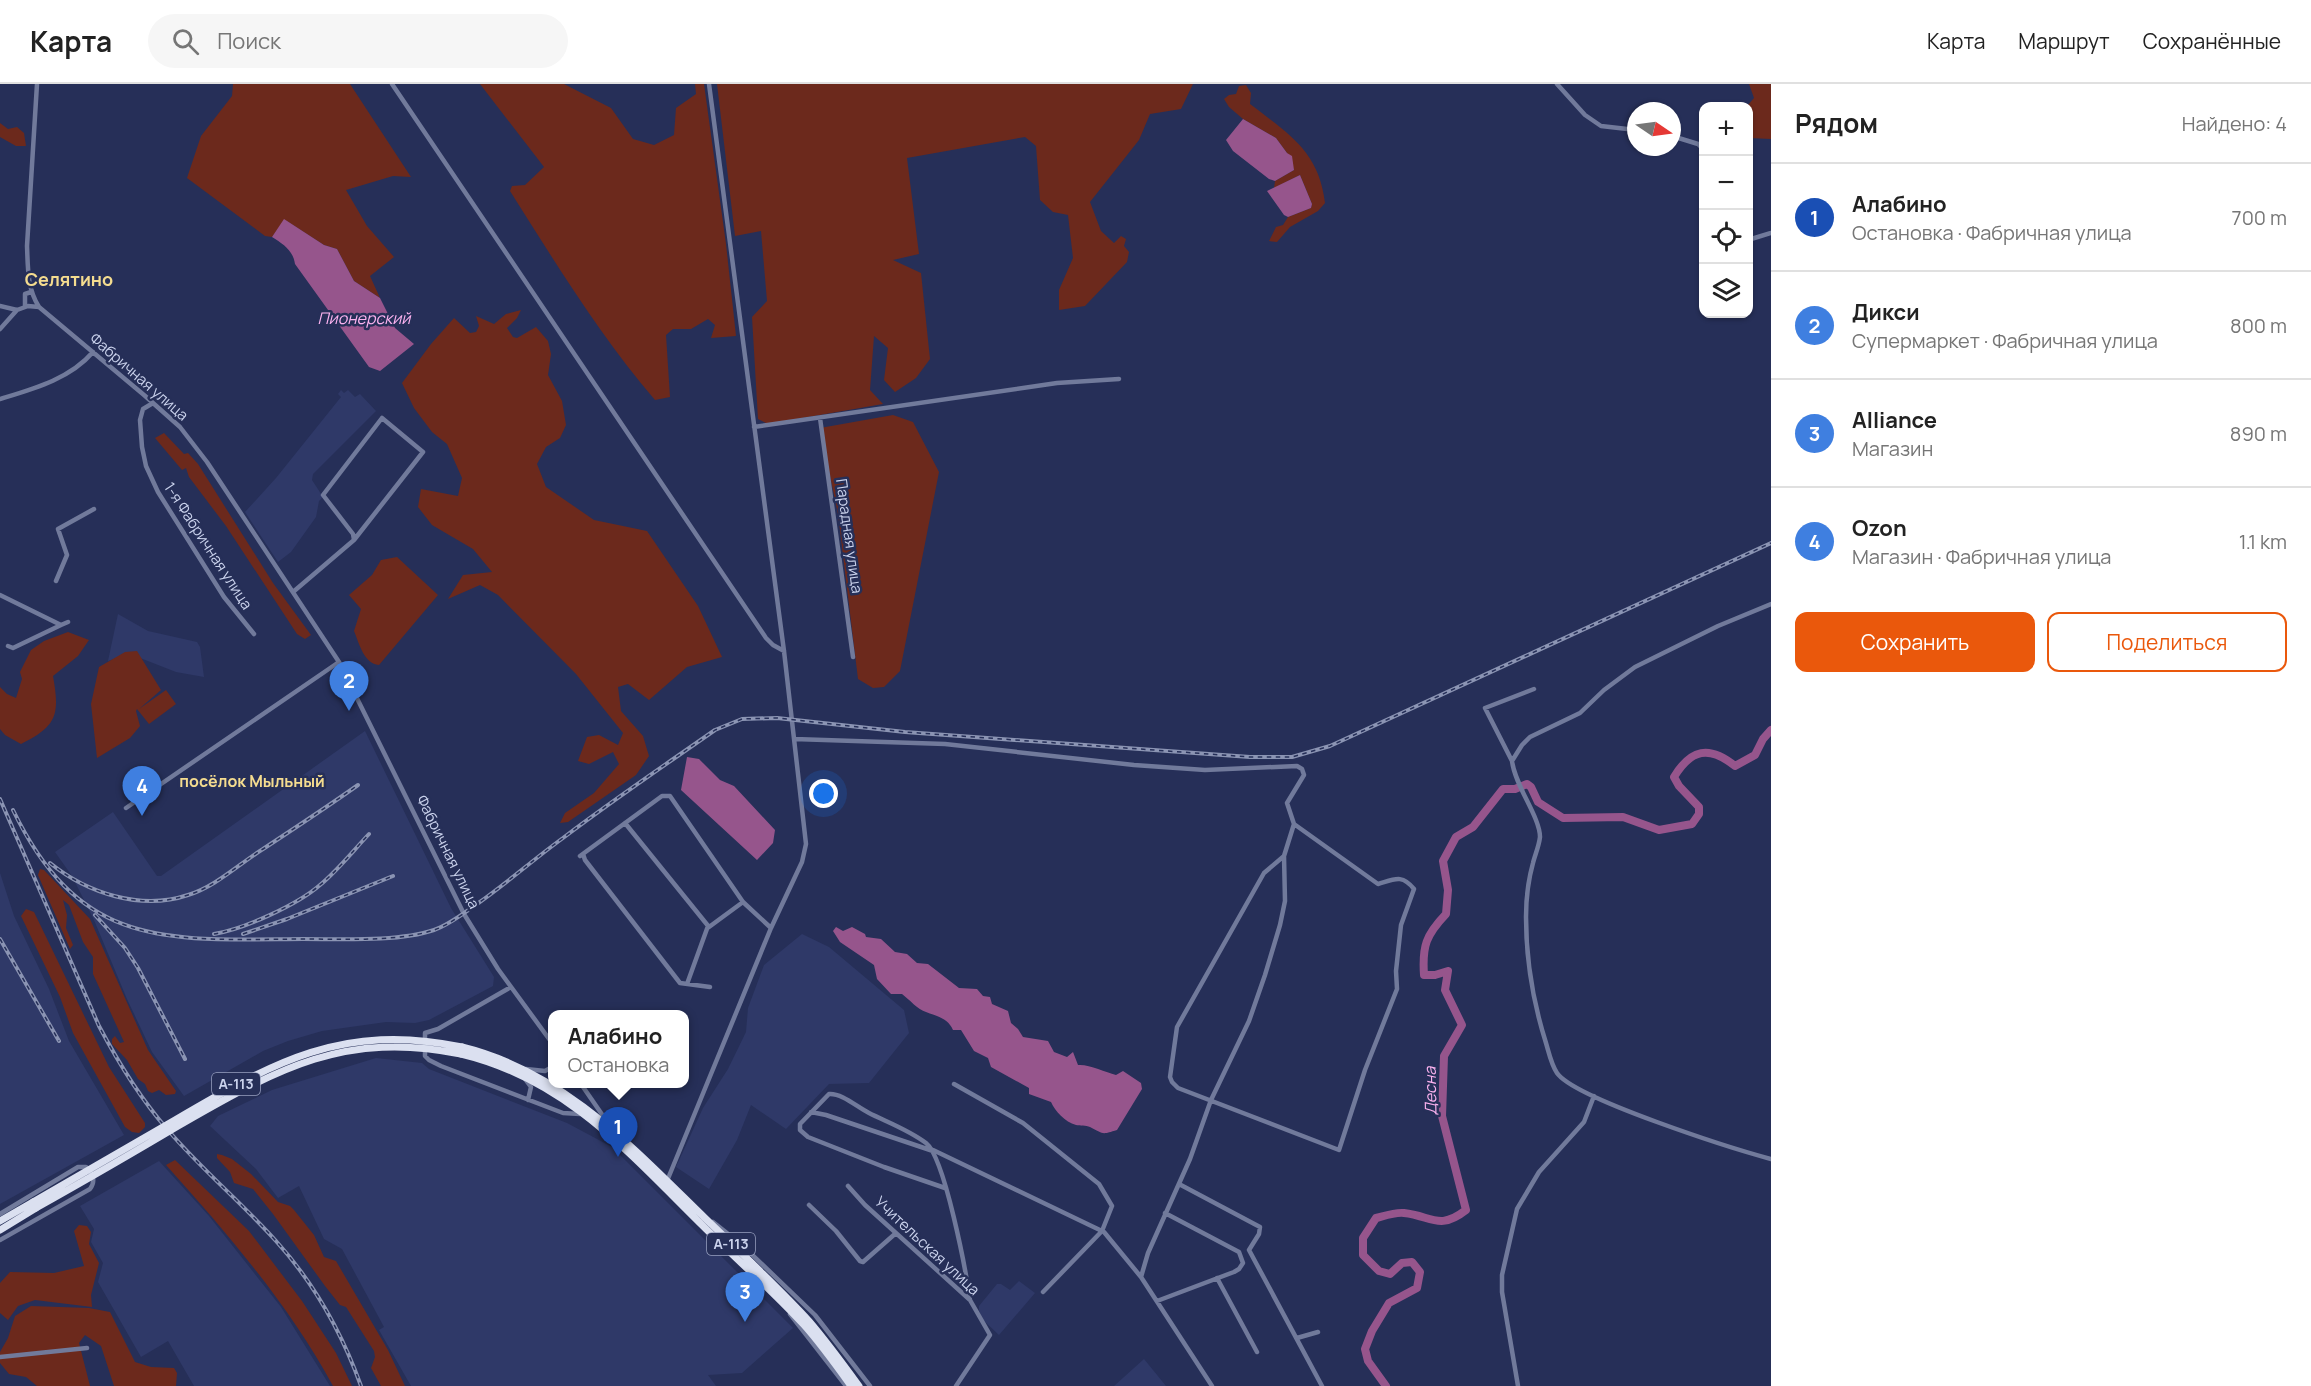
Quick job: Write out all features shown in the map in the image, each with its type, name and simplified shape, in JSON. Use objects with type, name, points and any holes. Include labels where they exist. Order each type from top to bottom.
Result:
[{"type":"highway","name":"А-113","points":[[0,1230],[35,1205],[235,1085],[291,1058],[324,1048],[370,1040],[416,1040],[510,1062],[548,1082]]},
{"type":"highway","name":"А-113","points":[[462,1051],[518,1073],[551,1092],[617,1140],[783,1304],[818,1342],[851,1386]]},
{"type":"highway","name":"А-113","points":[[558,1088],[610,1126],[703,1216],[809,1321],[859,1386]]},
{"type":"highway","name":"А-113","points":[[0,1221],[35,1205]]},
{"type":"street","name":"Фабричная улица","points":[[37,84],[27,246],[31,292],[39,307],[153,403],[180,427],[194,444],[339,662],[362,704],[464,914],[511,987],[548,1038]]},
{"type":"street","points":[[392,84],[766,638],[784,651]]},
{"type":"street","points":[[667,1181],[771,928],[802,862],[806,844],[784,651],[709,84]]},
{"type":"street","points":[[1557,84],[1585,115],[1601,126],[1627,129]]},
{"type":"street","points":[[1681,139],[1698,144],[1702,148],[1703,156]]},
{"type":"street","points":[[1753,239],[1771,233]]},
{"type":"street","points":[[25,307],[25,294],[31,292]]},
{"type":"street","points":[[0,306],[17,310]]},
{"type":"street","points":[[0,329],[17,310],[25,307],[39,307]]},
{"type":"street","points":[[0,399],[37,387],[64,374],[81,365],[93,352]]},
{"type":"street","points":[[754,427],[1058,383],[1119,379]]},
{"type":"street","name":"1-я Фабричная улица","points":[[153,403],[143,409],[140,420],[146,466],[158,492],[224,597],[254,634]]},
{"type":"street","points":[[293,592],[354,540],[423,452],[382,418],[323,495],[354,540]]},
{"type":"street","name":"Парадная улица","points":[[820,418],[853,657]]},
{"type":"street","points":[[56,581],[67,555],[58,529],[94,509]]},
{"type":"street","points":[[0,595],[61,625]]},
{"type":"street","points":[[1512,760],[1530,738],[1580,713],[1604,690],[1635,667],[1771,603]]},
{"type":"street","points":[[8,646],[13,648],[68,622]]},
{"type":"street","points":[[126,808],[339,662]]},
{"type":"street","points":[[1534,688],[1485,708],[1512,760],[1517,782],[1539,830],[1540,836],[1530,877],[1526,916],[1527,954],[1538,1016],[1557,1073],[1568,1083],[1594,1096],[1680,1131],[1771,1159]]},
{"type":"street","points":[[794,739],[945,744],[1134,765],[1205,770],[1297,766],[1302,769],[1304,775],[1287,803],[1294,824],[1284,856],[1285,901],[1274,945],[1249,1021],[1211,1100],[1196,1143],[1148,1253],[1141,1277]]},
{"type":"street","points":[[710,987],[680,983],[581,855],[662,796],[670,796],[743,902],[771,928]]},
{"type":"street","points":[[625,823],[708,926]]},
{"type":"street","points":[[1284,856],[1264,873],[1177,1028],[1170,1077],[1178,1088],[1339,1150],[1365,1070],[1397,988],[1396,971],[1401,925],[1414,889],[1407,881],[1398,878],[1378,884],[1294,824]]},
{"type":"street","points":[[687,984],[708,926],[743,902]]},
{"type":"street","points":[[511,987],[438,1029],[425,1033],[424,1053],[431,1062],[528,1100],[563,1113],[577,1112],[586,1116]]},
{"type":"street","points":[[524,1068],[545,1071],[548,1069]]},
{"type":"street","points":[[518,1073],[530,1085],[528,1100]]},
{"type":"street","points":[[954,1084],[1023,1124],[1099,1184],[1112,1206],[1102,1231],[1042,1292]]},
{"type":"street","points":[[584,1088],[610,1126]]},
{"type":"street","points":[[945,1188],[884,1167],[802,1134],[800,1124],[828,1094],[836,1094],[852,1105],[927,1143],[932,1150],[945,1188],[961,1251],[970,1300]]},
{"type":"street","points":[[1518,1386],[1502,1292],[1502,1275],[1517,1209],[1539,1172],[1584,1122],[1594,1096]]},
{"type":"street","points":[[811,1112],[932,1150],[1102,1231],[1141,1277],[1212,1386]]},
{"type":"street","points":[[0,1214],[78,1167],[86,1167],[92,1175],[93,1184],[90,1189],[0,1240]]},
{"type":"street","points":[[1179,1184],[1260,1227],[1259,1234],[1249,1250],[1322,1386]]},
{"type":"street","name":"Учительская улица","points":[[848,1186],[865,1205],[970,1300],[990,1335],[956,1386]]},
{"type":"street","points":[[809,1206],[836,1231],[863,1262],[896,1233]]},
{"type":"street","points":[[1157,1301],[1239,1269],[1243,1261],[1239,1252],[1165,1213]]},
{"type":"street","points":[[703,1216],[730,1234],[814,1315],[870,1386]]},
{"type":"street","points":[[1217,1278],[1257,1352]]},
{"type":"street","points":[[783,1304],[846,1386]]},
{"type":"street","points":[[1297,1338],[1318,1332]]},
{"type":"street","points":[[0,1357],[87,1348]]},
{"type":"shaded area","points":[[233,84],[350,84],[411,177],[393,176],[346,190],[367,226],[394,257],[370,276],[380,298],[354,281],[337,249],[324,245],[285,220],[272,237],[265,236],[187,178],[201,136],[232,96]]},
{"type":"shaded area","points":[[480,84],[564,84],[611,108],[633,139],[654,145],[674,135],[676,108],[696,94],[695,84],[704,84],[736,336],[711,338],[715,325],[708,319],[691,329],[673,329],[666,335],[670,397],[655,400],[635,376],[579,298],[510,191],[512,186],[525,185],[544,167]]},
{"type":"shaded area","points":[[717,84],[1193,84],[1181,109],[1150,114],[1139,140],[1090,202],[1101,231],[1114,243],[1121,236],[1126,239],[1124,246],[1129,252],[1127,262],[1085,306],[1059,310],[1059,290],[1073,258],[1068,215],[1053,212],[1040,200],[1036,146],[1025,137],[907,158],[919,254],[893,260],[921,273],[930,359],[916,378],[895,392],[884,380],[888,348],[874,336],[870,390],[883,404],[768,424],[758,419],[752,317],[767,301],[761,231],[735,236]]},
{"type":"shaded area","points":[[1749,84],[1771,84],[1771,139],[1753,138],[1753,102],[1750,102],[1754,98]]},
{"type":"shaded area","points":[[1246,85],[1251,93],[1250,104],[1300,145],[1309,157],[1322,185],[1325,203],[1318,211],[1290,227],[1277,242],[1269,241],[1276,227],[1283,225],[1288,217],[1311,208],[1312,204],[1300,175],[1274,188],[1275,181],[1294,170],[1287,153],[1276,138],[1243,119],[1229,107],[1224,99],[1236,94],[1239,86]]},
{"type":"shaded area","points":[[0,123],[8,129],[17,127],[24,133],[26,146],[16,146],[0,137]]},
{"type":"shaded area","points":[[521,310],[507,328],[513,337],[517,338],[536,327],[548,341],[551,354],[548,375],[562,401],[566,425],[560,438],[546,447],[537,464],[546,487],[594,520],[647,531],[698,606],[722,657],[687,667],[649,700],[628,684],[618,687],[621,711],[643,736],[649,756],[636,775],[568,822],[560,823],[565,813],[594,793],[619,764],[613,752],[589,764],[578,761],[587,737],[599,735],[618,745],[623,733],[576,674],[498,595],[480,585],[448,599],[463,575],[492,572],[473,549],[432,525],[418,507],[421,489],[458,496],[462,478],[447,444],[432,432],[414,408],[402,383],[454,318],[470,333],[476,332],[479,326],[476,316],[494,324],[506,314]]},
{"type":"shaded area","points":[[341,390],[344,393],[348,390],[355,397],[360,394],[376,411],[313,474],[312,480],[323,497],[319,501],[316,517],[291,552],[278,562],[245,512],[276,478],[341,397],[338,394]]},
{"type":"shaded area","points":[[893,415],[913,422],[939,472],[900,671],[884,687],[873,688],[858,679],[838,514],[820,428]]},
{"type":"shaded area","points":[[164,433],[184,454],[188,453],[198,464],[273,583],[311,635],[305,639],[297,634],[226,526],[189,477],[186,468],[182,470],[155,438]]},
{"type":"shaded area","points":[[397,557],[438,595],[379,665],[369,661],[360,647],[354,631],[361,609],[349,595],[372,575],[381,560]]},
{"type":"shaded area","points":[[118,614],[148,631],[197,642],[200,647],[204,677],[176,672],[130,654],[108,661]]},
{"type":"shaded area","points":[[68,632],[89,640],[78,656],[53,676],[56,701],[53,718],[49,725],[21,744],[5,735],[0,729],[0,687],[7,694],[16,698],[22,679],[20,672],[31,650],[44,641]]},
{"type":"shaded area","points":[[137,651],[161,690],[139,709],[166,690],[176,704],[149,724],[137,709],[140,726],[130,738],[97,758],[91,704],[99,667],[125,652]]},
{"type":"shaded area","points":[[365,731],[451,908],[494,977],[493,986],[429,1020],[415,1023],[386,1022],[322,1031],[288,1041],[263,1051],[184,1096],[152,1052],[94,920],[72,876],[55,852],[113,812],[157,876],[161,876]]},
{"type":"shaded area","points":[[40,869],[44,870],[90,919],[148,1050],[176,1091],[175,1094],[166,1095],[159,1090],[152,1093],[148,1091],[127,1060],[112,1044],[115,1036],[120,1043],[124,1042],[93,974],[93,957],[83,942],[69,905],[63,900],[67,915],[66,928],[73,945],[70,949],[38,875]]},
{"type":"shaded area","points":[[0,873],[14,916],[49,989],[69,1041],[124,1135],[0,1204]]},
{"type":"shaded area","points":[[26,909],[34,912],[109,1067],[145,1123],[145,1127],[139,1133],[132,1132],[125,1127],[73,1033],[60,997],[21,916]]},
{"type":"shaded area","points":[[802,934],[829,947],[904,1010],[909,1033],[869,1083],[829,1084],[786,1129],[751,1105],[737,1140],[709,1189],[676,1167],[703,1108],[728,1069],[746,1032],[748,1008],[764,965]]},
{"type":"shaded area","points":[[376,1058],[422,1063],[429,1069],[567,1123],[612,1147],[793,1328],[742,1373],[708,1375],[716,1386],[411,1386],[379,1330],[384,1327],[342,1249],[324,1239],[299,1186],[278,1198],[256,1169],[210,1126],[218,1116],[272,1090]]},
{"type":"shaded area","points":[[217,1154],[232,1159],[251,1174],[278,1202],[290,1206],[314,1235],[324,1257],[336,1261],[388,1350],[405,1386],[381,1386],[371,1368],[375,1357],[374,1351],[346,1307],[340,1305],[325,1286],[253,1189],[234,1183],[230,1172],[217,1158]]},
{"type":"shaded area","points":[[175,1160],[249,1231],[302,1301],[336,1353],[352,1386],[333,1386],[297,1327],[256,1271],[166,1165]]},
{"type":"shaded area","points":[[159,1161],[209,1216],[281,1307],[330,1386],[194,1386],[168,1341],[141,1357],[98,1282],[103,1263],[91,1242],[94,1229],[80,1206]]},
{"type":"shaded area","points":[[79,1225],[87,1226],[91,1232],[89,1244],[99,1263],[91,1295],[92,1307],[35,1300],[18,1306],[8,1320],[0,1313],[0,1283],[10,1272],[54,1273],[84,1266],[74,1231]]},
{"type":"shaded area","points":[[1019,1281],[1035,1293],[999,1335],[983,1320],[979,1306],[997,1284],[1010,1290]]},
{"type":"shaded area","points":[[31,1306],[89,1308],[110,1312],[135,1362],[151,1367],[174,1368],[177,1373],[176,1386],[114,1386],[101,1346],[85,1335],[79,1343],[90,1386],[37,1386],[26,1377],[9,1374],[0,1363],[0,1352],[8,1338],[15,1316]]},
{"type":"shaded area","points":[[1144,1359],[1166,1386],[1114,1386]]},
{"type":"water","points":[[1243,119],[1276,138],[1292,156],[1294,170],[1275,181],[1269,179],[1233,151],[1226,140]]},
{"type":"water","points":[[1300,175],[1312,204],[1311,208],[1288,217],[1284,215],[1267,191]]},
{"type":"water","name":"Пионерский","points":[[284,219],[324,245],[337,249],[354,281],[380,298],[395,328],[414,344],[380,371],[369,367],[295,264],[290,251],[272,237]]},
{"type":"water","points":[[687,757],[699,759],[720,780],[734,786],[775,830],[773,843],[757,860],[681,790]]},
{"type":"water","points":[[836,927],[843,931],[852,927],[865,934],[866,937],[881,939],[895,952],[907,954],[917,963],[928,964],[959,988],[977,989],[983,996],[990,997],[992,1004],[1008,1011],[1011,1023],[1023,1037],[1048,1041],[1054,1052],[1067,1057],[1073,1052],[1078,1065],[1116,1075],[1123,1071],[1141,1083],[1142,1089],[1117,1130],[1103,1133],[1088,1126],[1072,1124],[1061,1116],[1051,1102],[1029,1094],[1029,1088],[991,1067],[988,1058],[974,1051],[961,1030],[953,1030],[945,1020],[923,1011],[902,994],[891,994],[877,979],[874,965],[840,942],[833,931]]},
{"type":"waterway","name":"Десна","points":[[1386,1386],[1368,1361],[1365,1349],[1372,1331],[1389,1303],[1417,1288],[1420,1272],[1412,1262],[1402,1263],[1390,1274],[1379,1271],[1363,1255],[1363,1238],[1376,1218],[1386,1215],[1404,1213],[1442,1221],[1449,1220],[1466,1210],[1442,1116],[1444,1056],[1462,1025],[1445,990],[1448,971],[1435,975],[1424,975],[1427,942],[1434,928],[1446,914],[1448,890],[1443,861],[1456,837],[1473,827],[1503,789],[1515,789],[1527,784],[1531,787],[1538,802],[1563,818],[1623,817],[1659,830],[1692,824],[1699,814],[1699,807],[1679,786],[1674,777],[1680,768],[1701,753],[1717,755],[1735,766],[1755,755],[1763,739],[1771,730]]},
{"type":"railway","points":[[13,810],[39,856],[68,889],[99,913],[132,927],[169,936],[209,939],[352,939],[420,934],[434,930],[456,918],[582,824],[715,730],[742,719],[777,718],[905,732],[1250,757],[1292,757],[1330,746],[1771,543]]},
{"type":"railway","points":[[50,863],[81,883],[115,896],[152,901],[188,895],[217,881],[358,785]]},
{"type":"railway","points":[[0,799],[99,1026],[122,1066],[167,1129],[263,1227],[303,1274],[336,1328],[361,1386]]},
{"type":"railway","points":[[214,934],[255,922],[310,893],[333,873],[369,834]]},
{"type":"railway","points":[[243,934],[287,919],[393,876]]},
{"type":"railway","points":[[95,915],[125,948],[138,968],[185,1059]]},
{"type":"railway","points":[[0,939],[59,1041]]},
{"type":"place","name":"Дикси","points":[[349,711]]},
{"type":"place","name":"Ozon","points":[[142,816]]},
{"type":"place","name":"Алабино","points":[[618,1157]]},
{"type":"place","name":"Alliance","points":[[745,1322]]},
{"type":"district","name":"Селятино","points":[[69,280]]},
{"type":"district","name":"посёлок Мыльный","points":[[252,781]]}]
